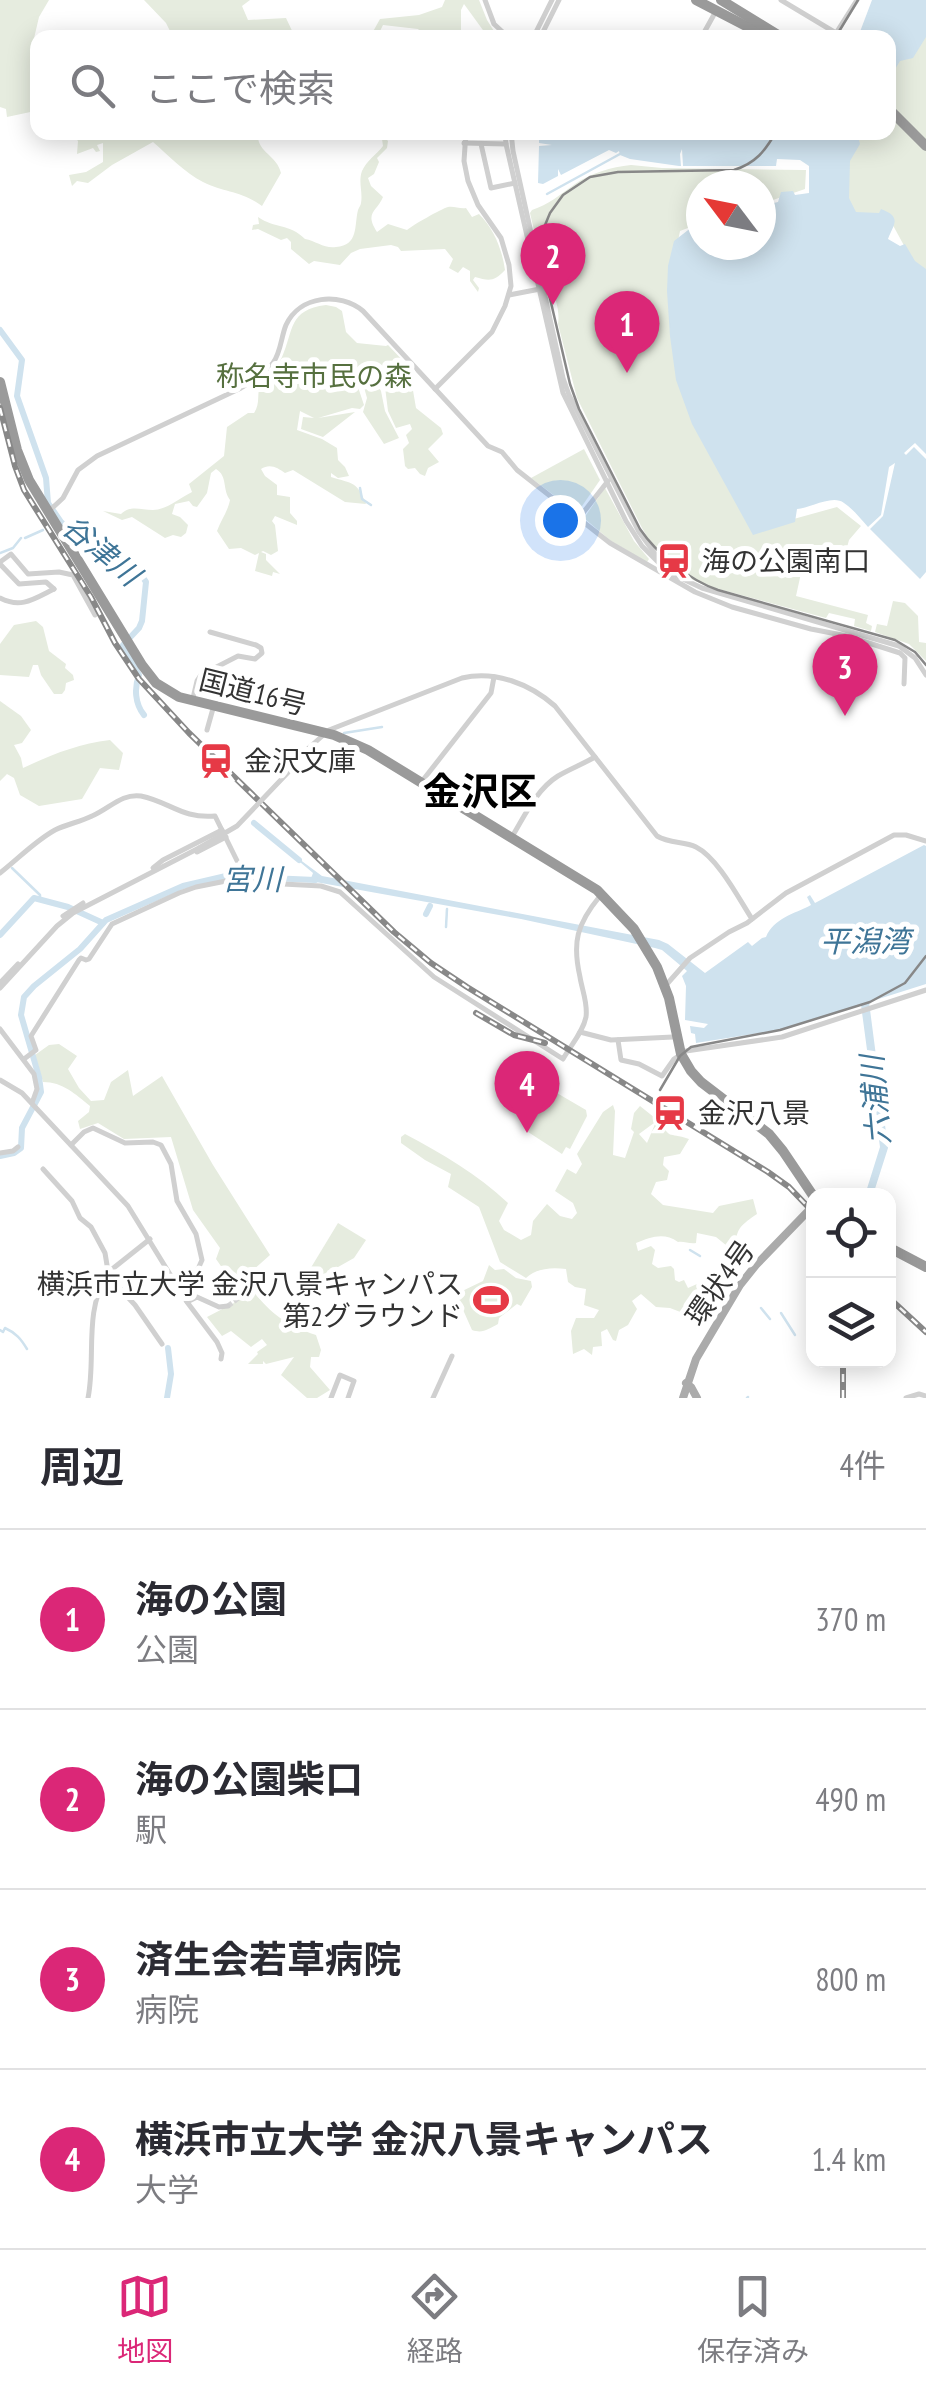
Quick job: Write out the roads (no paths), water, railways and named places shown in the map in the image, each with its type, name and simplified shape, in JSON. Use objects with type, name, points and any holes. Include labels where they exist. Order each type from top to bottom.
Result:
[{"type":"highway","points":[[696,0],[754,30]]},
{"type":"highway","points":[[722,0],[770,30]]},
{"type":"highway","points":[[896,120],[922,144]]},
{"type":"highway","name":"国道16号","points":[[0,382],[28,480],[51,509],[156,683],[172,694],[326,733],[421,782],[601,896],[640,942],[663,986],[679,1055]]},
{"type":"highway","name":"国道16号","points":[[663,986],[672,1037],[685,1071],[756,1126],[806,1190]]},
{"type":"highway","points":[[896,1253],[926,1269]]},
{"type":"main road","name":"環状4号","points":[[683,1398],[696,1359],[744,1280],[806,1210]]},
{"type":"main road","points":[[686,1383],[697,1398]]},
{"type":"street","points":[[485,0],[498,30]]},
{"type":"street","points":[[541,30],[556,0]]},
{"type":"street","points":[[706,30],[722,0]]},
{"type":"street","points":[[784,0],[827,30]]},
{"type":"street","points":[[837,30],[856,0]]},
{"type":"street","points":[[435,389],[492,332],[509,295],[510,269],[501,238],[474,198],[466,169],[465,140]]},
{"type":"street","points":[[509,140],[541,289]]},
{"type":"street","points":[[464,143],[509,144]]},
{"type":"street","points":[[481,144],[490,188],[515,183]]},
{"type":"street","points":[[509,144],[558,380],[631,530],[646,550],[668,572],[713,592],[899,646],[916,658],[926,676]]},
{"type":"street","points":[[509,295],[541,289]]},
{"type":"street","points":[[51,509],[63,498],[78,470],[97,456],[257,378],[275,361],[290,318],[318,300],[339,300],[356,306],[485,443],[502,452],[517,470],[616,547],[714,600],[900,653],[905,658],[904,684]]},
{"type":"street","points":[[580,518],[609,480]]},
{"type":"street","points":[[0,598],[10,603],[26,603],[54,589],[46,582],[19,584],[0,563],[11,554],[28,574],[73,575],[95,615]]},
{"type":"street","points":[[193,700],[201,676],[238,656],[256,659],[262,653],[256,645],[210,632]]},
{"type":"street","points":[[0,986],[54,924],[234,824],[326,733],[462,678],[479,675],[520,684],[550,701],[657,836],[668,842],[688,844],[708,856],[752,919]]},
{"type":"street","points":[[421,782],[492,693],[494,677]]},
{"type":"street","points":[[208,730],[214,705]]},
{"type":"street","points":[[511,837],[548,783],[595,758]]},
{"type":"street","points":[[0,873],[49,834],[92,817],[130,795],[184,813],[215,816],[246,879]]},
{"type":"street","points":[[151,870],[167,867],[224,834]]},
{"type":"street","points":[[663,986],[688,960],[786,893],[894,835],[926,842]]},
{"type":"street","points":[[29,1055],[36,1050],[31,1036],[79,960],[90,959],[112,924],[188,889],[246,879],[321,886],[340,892],[434,977],[563,1058],[580,1032],[586,1010],[576,954],[579,928],[601,896]]},
{"type":"street","points":[[618,1040],[621,1060],[662,1076],[679,1055],[782,1038],[926,990]]},
{"type":"street","points":[[0,1029],[29,1055],[37,1088],[35,1104]]},
{"type":"street","points":[[580,1032],[618,1040],[672,1037]]},
{"type":"street","points":[[0,1078],[17,1086],[122,1199],[217,1342],[221,1358]]},
{"type":"street","points":[[72,1144],[94,1128],[122,1142],[162,1145],[172,1164],[177,1201],[196,1234],[202,1260],[198,1269],[178,1284]]},
{"type":"street","points":[[0,1154],[18,1147]]},
{"type":"street","points":[[43,1168],[72,1200],[101,1244],[106,1253],[108,1277],[136,1305],[162,1344]]},
{"type":"street","points":[[88,1398],[94,1309],[99,1290],[111,1270],[151,1238]]},
{"type":"street","points":[[254,1286],[262,1276]]},
{"type":"street","points":[[187,1302],[202,1297],[219,1307],[228,1306]]},
{"type":"street","points":[[434,1398],[452,1356]]},
{"type":"street","points":[[331,1398],[340,1376],[354,1381],[348,1398]]},
{"type":"street","points":[[906,1398],[926,1396]]},
{"type":"water","points":[[872,0],[926,0],[926,37],[913,58],[900,61],[896,68],[896,30],[861,30]]},
{"type":"water","points":[[539,140],[859,140],[850,161],[849,198],[856,212],[879,213],[881,209],[892,215],[895,221],[888,239],[900,246],[905,244],[915,261],[926,269],[926,454],[915,443],[904,453],[914,447],[926,459],[926,572],[920,579],[870,529],[883,516],[895,463],[889,467],[881,515],[868,527],[847,505],[833,500],[797,509],[795,522],[753,535],[692,424],[676,380],[667,291],[674,241],[686,232],[686,260],[776,260],[776,202],[781,192],[809,193],[809,166],[800,160],[777,159],[776,166],[683,166],[682,149],[679,166],[630,159],[619,151],[609,150],[561,175],[558,169],[558,176],[538,183],[539,146],[552,145]]},
{"type":"water","name":"平潟湾","points":[[926,846],[926,984],[869,1002],[888,1148],[875,1188],[867,1188],[880,1147],[861,1005],[784,1029],[696,1043],[690,1026],[704,1028],[708,1024],[685,1020],[686,986],[682,976],[687,971],[662,950],[521,919],[310,881],[313,873],[294,857],[322,876],[659,940],[705,973],[748,942],[752,946],[766,937],[779,921],[811,905],[807,897],[810,895],[815,903]]},
{"type":"waterway","points":[[547,194],[620,154]]},
{"type":"waterway","name":"谷津川","points":[[0,330],[22,360],[17,396],[46,478],[48,503],[74,534],[83,534],[101,549],[111,551],[146,582],[142,621],[123,645],[139,675],[136,696],[144,715]]},
{"type":"waterway","points":[[360,488],[362,499],[371,505]]},
{"type":"waterway","points":[[25,538],[43,530]]},
{"type":"waterway","points":[[0,553],[13,548],[21,538]]},
{"type":"waterway","points":[[344,733],[382,727]]},
{"type":"waterway","name":"谷津川","points":[[254,823],[299,860]]},
{"type":"waterway","points":[[12,868],[40,898]]},
{"type":"waterway","name":"宮川","points":[[0,1156],[21,1148],[22,1128],[41,1092],[21,1015],[24,997],[80,949],[106,920],[183,886],[226,876],[315,880]]},
{"type":"waterway","points":[[0,935],[34,898],[68,907],[103,923]]},
{"type":"waterway","points":[[426,914],[430,906]]},
{"type":"waterway","points":[[446,927],[447,909]]},
{"type":"waterway","points":[[690,1250],[700,1256]]},
{"type":"waterway","points":[[761,1308],[770,1319]]},
{"type":"waterway","points":[[781,1313],[795,1335]]},
{"type":"waterway","points":[[0,1330],[12,1332],[27,1349]]},
{"type":"waterway","points":[[167,1398],[171,1374],[168,1348]]},
{"type":"tunnel","points":[[228,1306],[254,1286]]},
{"type":"tram line","points":[[840,30],[858,0]]},
{"type":"tram line","points":[[771,140],[759,156],[734,170],[618,172],[590,177],[563,195],[543,230],[542,264],[570,384],[640,529],[674,565],[718,590],[895,640],[915,652],[926,665]]},
{"type":"tram line","points":[[660,1090],[680,1056],[691,1047],[780,1030],[870,1002],[905,983],[926,956]]},
{"type":"railway","points":[[0,408],[24,490],[139,679],[189,733],[394,932],[431,963],[768,1172],[806,1205]]},
{"type":"railway","points":[[476,1013],[514,1035],[545,1043]]},
{"type":"railway","points":[[896,1304],[926,1332]]},
{"type":"railway","points":[[843,1368],[843,1398]]},
{"type":"place","name":"海の公園柴口","points":[[553,305]]},
{"type":"place","name":"海の公園","points":[[627,373]]},
{"type":"place","name":"海の公園南口","points":[[674,561]]},
{"type":"place","name":"済生会若草病院","points":[[845,716]]},
{"type":"place","name":"金沢文庫","points":[[216,761]]},
{"type":"place","name":"金沢八景","points":[[670,1113]]},
{"type":"place","name":"横浜市立大学 金沢八景キャンパス","points":[[527,1133]]},
{"type":"place","name":"横浜市立大学 金沢八景キャンパス 第2グラウンド","points":[[491,1300]]},
{"type":"district","name":"金沢区","points":[[480,792]]},
{"type":"park label","name":"称名寺市民の森","points":[[314,376]]},
{"type":"water label","name":"六浦川","points":[[876,1100]]}]
